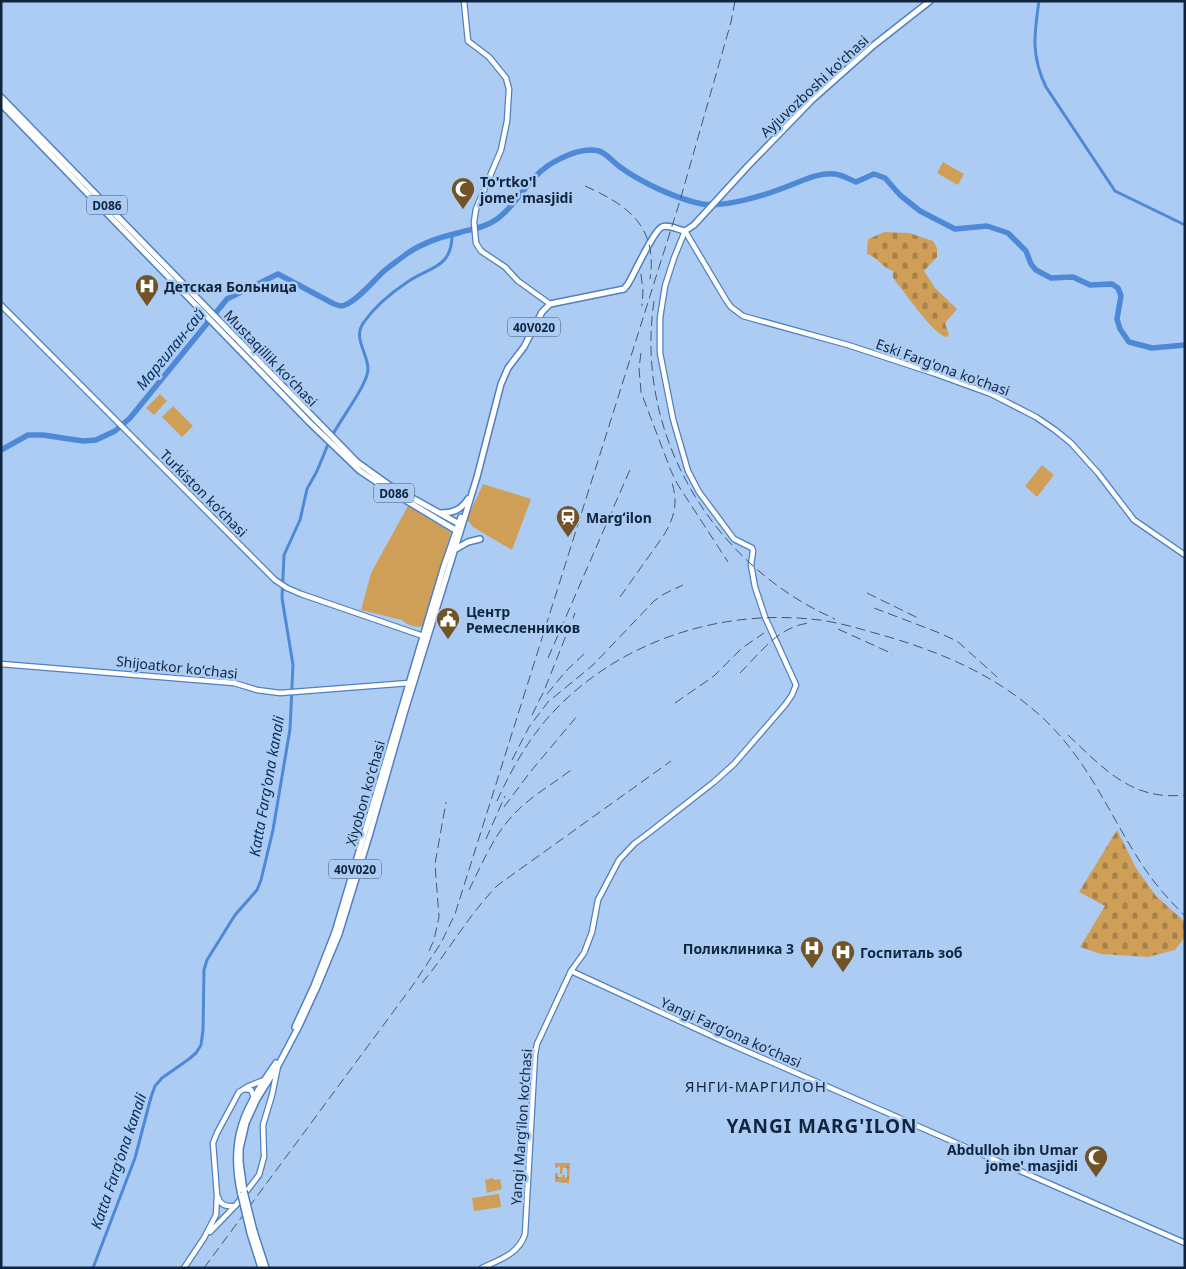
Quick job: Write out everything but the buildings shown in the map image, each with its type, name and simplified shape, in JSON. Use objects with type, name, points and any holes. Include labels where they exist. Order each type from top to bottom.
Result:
[{"type":"main road","points":[[464,1],[468,40],[489,57],[506,78],[509,88],[508,121],[501,150],[479,199],[474,224],[476,243],[481,252],[505,267],[518,281],[550,304]]},
{"type":"main road","name":"Ayjuvozboshi ko'chasi","points":[[685,231],[694,225],[720,195],[812,100],[874,45],[930,1]]},
{"type":"main road","name":"Mustaqillik koʻchasi","points":[[1,97],[360,470],[413,505],[458,531]]},
{"type":"main road","name":"Mustaqillik koʻchasi","points":[[1,104],[210,314]]},
{"type":"main road","name":"40V020","points":[[458,531],[489,436],[501,384],[508,368],[524,347],[542,312],[550,304],[624,289],[662,227],[666,226],[685,231]]},
{"type":"main road","name":"Eski Farg'ona ko'chasi","points":[[685,231],[726,300],[744,316],[848,345],[933,373],[991,394],[1024,410],[1071,443],[1098,473],[1134,520],[1185,555]]},
{"type":"main road","name":"Yangi Margʻilon koʻchasi","points":[[482,1268],[511,1254],[521,1244],[525,1234],[537,1044],[571,972],[584,953],[592,932],[598,900],[619,860],[634,844],[714,782],[734,764],[785,705],[796,685],[765,617],[758,596],[751,565],[754,552],[752,548],[734,539],[699,492],[688,471],[673,419],[660,354],[660,318],[665,286],[685,231]]},
{"type":"main road","name":"Turkiston ko’chasi","points":[[1,306],[275,580],[287,588],[425,637]]},
{"type":"main road","name":"Mustaqillik koʻchasi","points":[[338,447],[388,485],[460,525]]},
{"type":"main road","points":[[438,513],[456,511],[461,508],[471,494]]},
{"type":"main road","points":[[413,505],[416,499]]},
{"type":"main road","name":"Xiyobon koʻchasi","points":[[243,1193],[240,1149],[246,1123],[261,1092],[279,1064],[299,1026],[339,934],[409,683],[454,550],[458,531]]},
{"type":"main road","name":"Xiyobon koʻchasi","points":[[243,1193],[236,1168],[237,1143],[243,1119],[254,1097],[277,1061],[314,986],[335,932],[355,876],[458,531]]},
{"type":"main road","points":[[454,550],[468,542],[480,539]]},
{"type":"main road","name":"Shijoatkor koʻchasi","points":[[1,664],[234,682],[257,690],[288,693],[409,683]]},
{"type":"main road","name":"Yangi Fargʻona koʻchasi","points":[[571,972],[715,1038],[1185,1243]]},
{"type":"main road","points":[[204,1238],[256,1181],[264,1163],[263,1125],[279,1064]]},
{"type":"main road","points":[[184,1268],[204,1238],[216,1215],[217,1195],[213,1143],[236,1097],[243,1089],[264,1080]]},
{"type":"main road","points":[[243,1089],[250,1089],[254,1097]]},
{"type":"main road","points":[[261,1092],[269,1090],[272,1095]]},
{"type":"main road","name":"40V020","points":[[243,1193],[261,1268]]},
{"type":"main road","points":[[217,1195],[219,1201],[224,1205],[236,1205]]},
{"type":"main road","name":"40V020","points":[[252,1232],[266,1268]]},
{"type":"green space","points":[[943,162],[964,174],[958,185],[937,173]]},
{"type":"green space","points":[[885,232],[909,233],[933,241],[937,248],[937,257],[924,271],[935,288],[957,309],[945,323],[949,335],[946,337],[940,334],[918,311],[893,278],[893,271],[867,254],[868,239]]},
{"type":"green space","points":[[160,394],[167,401],[154,415],[146,408]]},
{"type":"green space","points":[[173,406],[193,426],[182,437],[162,417]]},
{"type":"green space","points":[[1042,465],[1054,475],[1037,497],[1025,486]]},
{"type":"green space","points":[[483,484],[531,499],[512,550],[473,527],[467,519]]},
{"type":"green space","points":[[408,506],[451,532],[424,626],[421,627],[415,627],[402,620],[361,610],[371,573]]},
{"type":"green space","points":[[1117,830],[1136,868],[1156,896],[1185,922],[1185,937],[1175,950],[1148,957],[1101,954],[1080,947],[1105,906],[1079,892]]},
{"type":"green space","points":[[555,1163],[570,1163],[569,1183],[555,1182],[555,1173],[558,1173],[558,1177],[565,1175],[565,1178],[567,1178],[567,1168],[563,1168],[562,1174],[560,1174],[560,1166],[555,1168]]},
{"type":"green space","points":[[493,1178],[494,1180],[500,1179],[502,1189],[487,1193],[485,1180]]},
{"type":"green space","points":[[499,1194],[501,1207],[474,1211],[472,1198]]},
{"type":"waterway","points":[[1039,1],[1035,45],[1038,65],[1046,87],[1115,191],[1185,225]]},
{"type":"waterway","name":"Маргилан-сай","points":[[1,450],[28,435],[43,435],[83,441],[96,440],[115,431],[130,418],[227,299],[278,274],[334,304],[346,305],[358,297],[384,271],[411,251],[437,239],[478,228],[492,222],[510,207],[541,171],[566,156],[586,150],[602,152],[629,173],[671,194],[702,204],[712,205],[747,199],[824,174],[838,175],[856,182],[874,174],[885,178],[900,195],[920,211],[955,229],[987,226],[1008,233],[1026,251],[1031,264],[1036,270],[1051,278],[1073,277],[1090,285],[1112,284],[1118,288],[1121,296],[1117,319],[1120,329],[1129,342],[1152,348],[1185,345]]},
{"type":"waterway","name":"Katta Farg'ona kanali","points":[[332,436],[359,393],[367,376],[367,363],[360,340],[361,328],[364,322],[395,291],[443,261],[448,255],[452,235]]},
{"type":"waterway","name":"Katta Farg'ona kanali","points":[[93,1268],[135,1158],[155,1086],[162,1078],[196,1053],[201,1045],[204,970],[207,960],[235,915],[257,890],[261,880],[273,830],[290,729],[293,665],[282,598],[284,555],[300,520],[307,489],[329,442]]},
{"type":"railway","points":[[204,1268],[413,985],[441,943],[455,914],[679,204],[731,22],[735,1]]},
{"type":"railway","points":[[585,186],[614,201],[637,220],[649,245],[651,261],[650,279]]},
{"type":"railway","points":[[641,274],[642,306]]},
{"type":"railway","points":[[654,301],[651,351],[657,400],[670,446],[691,490],[719,530],[752,565],[791,595],[835,619]]},
{"type":"railway","points":[[641,353],[639,368],[641,392],[671,471],[728,562]]},
{"type":"railway","points":[[548,658],[632,465]]},
{"type":"railway","points":[[620,597],[664,535],[671,521],[675,508],[675,494],[671,479]]},
{"type":"railway","points":[[512,760],[529,727],[548,702],[593,665],[654,601],[683,585]]},
{"type":"railway","points":[[867,593],[918,618]]},
{"type":"railway","points":[[874,608],[957,641],[997,677]]},
{"type":"railway","points":[[532,715],[544,691],[575,613]]},
{"type":"railway","points":[[497,801],[523,752],[557,708],[583,685],[611,665],[642,648],[674,635],[707,626],[741,620],[776,617],[830,622],[889,637],[928,650],[966,666],[1002,686],[1035,711],[1055,730],[1086,770],[1137,857],[1152,879],[1185,916]]},
{"type":"railway","points":[[740,673],[779,635],[798,625],[809,623]]},
{"type":"railway","points":[[838,629],[893,654]]},
{"type":"railway","points":[[675,703],[714,676],[742,648],[764,633]]},
{"type":"railway","points":[[547,694],[566,671],[585,653]]},
{"type":"railway","points":[[504,807],[531,771],[578,715]]},
{"type":"railway","points":[[1068,735],[1107,771],[1134,788],[1166,796],[1185,795]]},
{"type":"railway","points":[[422,983],[478,908],[498,885],[671,761]]},
{"type":"railway","points":[[469,890],[489,850],[508,821],[528,801],[571,770]]},
{"type":"railway","points":[[486,839],[505,796]]},
{"type":"railway","points":[[429,951],[434,940],[439,917],[435,864],[446,802]]},
{"type":"place","name":"To'rtko'l jome' masjidi","points":[[463,210]]},
{"type":"place","name":"Детская Больница","points":[[147,307]]},
{"type":"place","name":"Margʻilon","points":[[568,538]]},
{"type":"place","name":"Центр Ремесленников","points":[[448,640]]},
{"type":"place","name":"Поликлиника 3","points":[[812,969]]},
{"type":"place","name":"Госпиталь зоб","points":[[843,973]]},
{"type":"place","name":"Abdulloh ibn Umar jome' masjidi","points":[[1096,1178]]},
{"type":"district","name":"ЯНГИ-МАРГИЛОН","points":[[756,1086]]},
{"type":"district","name":"YANGI MARG'ILON","points":[[822,1126]]}]
